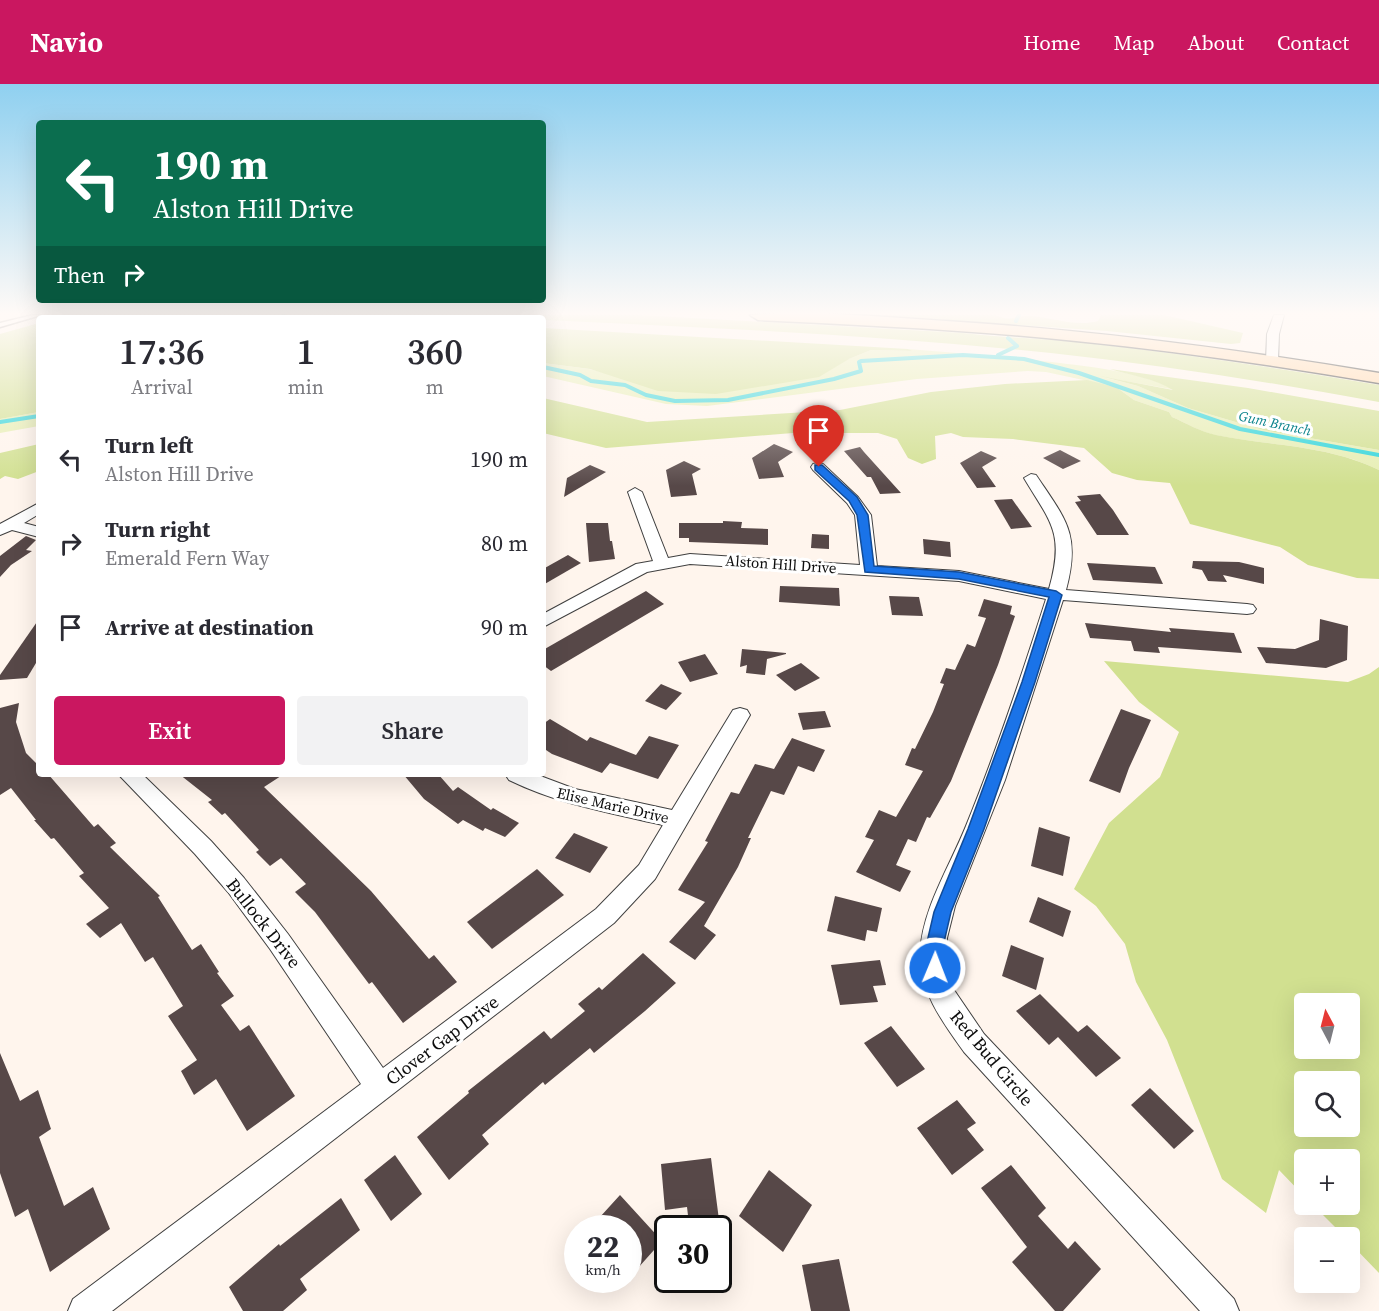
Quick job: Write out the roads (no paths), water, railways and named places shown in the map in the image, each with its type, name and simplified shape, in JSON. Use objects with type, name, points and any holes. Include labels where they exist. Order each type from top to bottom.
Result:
[{"type":"main road","points":[[1343,372],[1379,378]]},
{"type":"street","points":[[819,467],[853,500],[863,515],[869,570]]},
{"type":"street","name":"Red Bud Circle","points":[[1031,478],[1063,533],[1066,544],[1056,595],[1000,761],[939,922],[933,955],[937,980],[941,993],[955,1017],[974,1042],[1222,1311]]},
{"type":"street","points":[[635,492],[662,563]]},
{"type":"street","points":[[5,527],[36,510]]},
{"type":"street","points":[[5,527],[36,532]]},
{"type":"street","name":"Alston Hill Drive","points":[[546,619],[642,568],[690,559],[959,576],[1056,595],[1247,609]]},
{"type":"street","name":"Clover Gap Drive","points":[[86,1311],[605,916],[647,872],[740,715]]},
{"type":"street","name":"Bullock Drive","points":[[132,777],[213,858],[259,914],[306,978],[380,1087]]},
{"type":"street","name":"Elise Marie Drive","points":[[521,777],[539,787],[588,802],[678,820]]},
{"type":"waterway","name":"Gum Branch","points":[[567,372],[580,375],[591,381],[625,385],[646,395],[675,401],[728,400],[857,372]]},
{"type":"waterway","name":"Gum Branch","points":[[1076,372],[1240,429],[1379,455]]},
{"type":"waterway","name":"Gum Branch","points":[[0,422],[36,416]]}]
